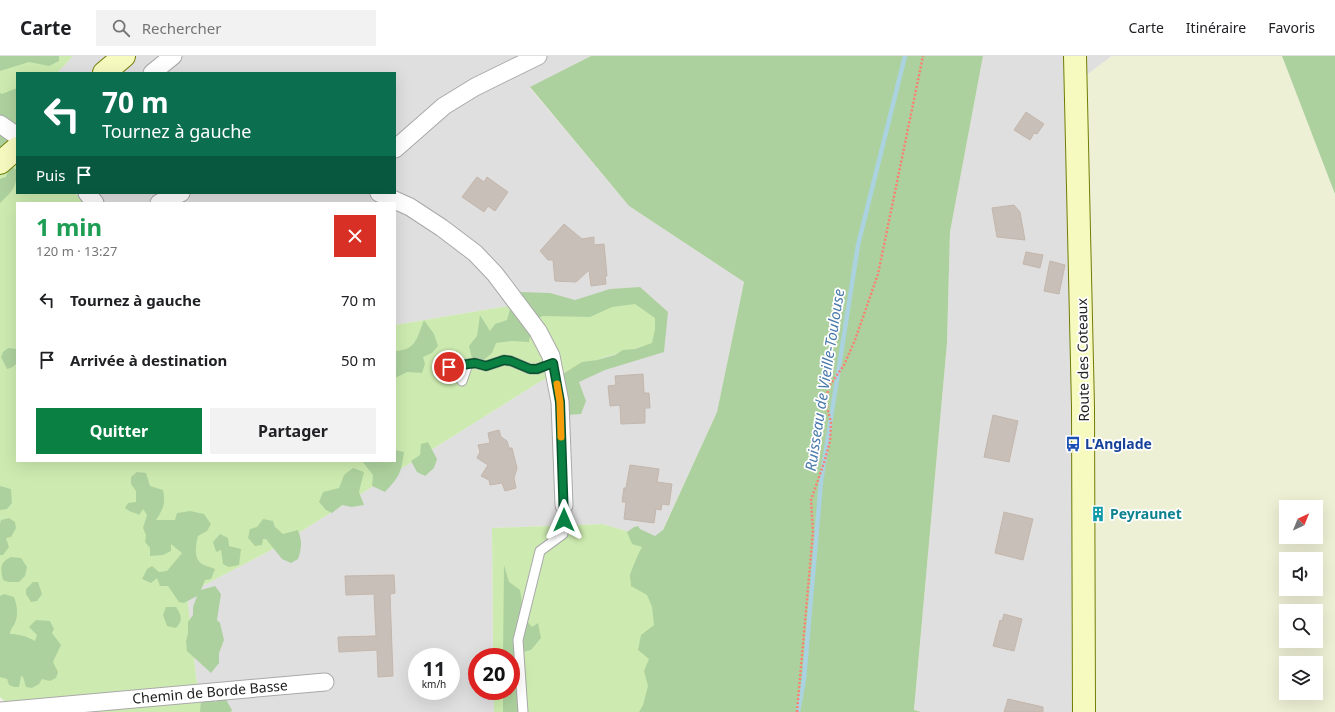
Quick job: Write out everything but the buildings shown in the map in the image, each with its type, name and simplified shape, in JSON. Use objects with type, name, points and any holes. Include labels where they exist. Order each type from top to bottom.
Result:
[{"type":"street","points":[[105,72],[124,56]]},
{"type":"street","points":[[153,72],[172,56]]},
{"type":"street","points":[[396,148],[444,106],[475,87],[538,56]]},
{"type":"street","name":"Route des Coteaux","points":[[1076,56],[1083,368],[1084,712]]},
{"type":"street","points":[[0,124],[16,135]]},
{"type":"street","points":[[0,163],[16,149]]},
{"type":"street","points":[[88,194],[95,202]]},
{"type":"street","points":[[161,202],[180,194]]},
{"type":"street","points":[[381,194],[410,207],[442,228],[475,253],[495,274],[538,331],[551,356],[560,402],[564,506]]},
{"type":"street","name":"Chemin de Borde Basse","points":[[0,711],[325,682]]},
{"type":"lane","points":[[449,367],[475,363],[486,366],[504,360],[511,361],[530,369],[537,369],[553,363]]},
{"type":"lane","points":[[462,381],[468,364]]},
{"type":"lane","points":[[523,712],[518,640],[540,551],[564,534],[564,506]]},
{"type":"path","points":[[797,712],[812,532],[812,500],[830,441],[831,422],[825,400],[830,384],[847,359],[878,274],[923,56]]},
{"type":"shaded area","points":[[73,56],[591,56],[530,88],[629,206],[744,282],[717,412],[658,540],[602,524],[492,528],[493,648],[468,648],[468,700],[494,700],[494,712],[202,712],[196,676],[187,594],[273,549],[541,381],[605,357],[659,342],[502,307],[396,325],[396,202],[83,202],[76,194],[396,194],[396,72],[58,72]]},
{"type":"shaded area","points":[[983,56],[1112,56],[1064,92],[1075,475],[1075,712],[914,711],[947,343],[950,232]]},
{"type":"green space","points":[[0,56],[73,56],[58,72],[16,72],[16,194],[76,194],[83,202],[16,202],[16,462],[396,462],[396,325],[502,307],[635,296],[660,314],[659,342],[605,357],[541,381],[273,549],[187,594],[196,676],[202,712],[12,712],[12,708],[0,697]]},
{"type":"green space","points":[[0,56],[59,56],[59,61],[49,66],[29,62],[0,71]]},
{"type":"green space","points":[[591,56],[983,56],[950,232],[947,343],[914,710],[921,712],[639,712],[643,705],[648,686],[644,671],[649,659],[638,650],[641,635],[654,625],[652,607],[647,595],[631,586],[630,574],[642,547],[632,544],[627,532],[638,526],[640,529],[655,536],[663,530],[717,412],[744,282],[629,206],[530,87]]},
{"type":"green space","points":[[1112,56],[1282,56],[1335,194],[1335,712],[1075,712],[1075,475],[1064,92]]},
{"type":"green space","points":[[1282,56],[1335,56],[1335,194]]},
{"type":"green space","points":[[16,88],[16,126],[13,128],[0,154],[0,93],[2,94]]},
{"type":"green space","points":[[10,166],[16,169],[15,185],[11,192],[0,203],[0,179],[6,177]]},
{"type":"green space","points":[[640,287],[668,312],[664,352],[605,370],[579,382],[586,401],[581,414],[567,415],[561,375],[582,362],[597,360],[615,355],[623,350],[635,349],[652,343],[655,329],[655,318],[635,304],[612,307],[590,317],[543,316],[533,320],[520,292],[550,293],[575,300],[610,289]]},
{"type":"green space","points":[[511,306],[532,327],[529,342],[513,341],[496,343],[492,353],[479,364],[472,358],[469,346],[477,336],[480,315],[490,331],[495,324],[507,320]]},
{"type":"green space","points":[[424,320],[434,334],[438,346],[432,353],[423,357],[425,364],[422,373],[407,372],[396,378],[396,351],[408,348],[418,337]]},
{"type":"green space","points":[[8,348],[16,349],[16,364],[14,366],[7,369],[1,357],[3,352]]},
{"type":"green space","points":[[428,442],[437,459],[434,468],[425,476],[417,472],[411,461],[420,455],[421,444]]},
{"type":"green space","points":[[396,450],[404,452],[399,474],[385,492],[372,486],[373,475],[363,462],[396,462]]},
{"type":"green space","points":[[353,468],[364,472],[359,492],[364,505],[352,507],[342,505],[332,513],[326,510],[319,502],[323,492],[339,488],[344,475]]},
{"type":"green space","points":[[137,472],[146,473],[150,486],[163,490],[163,506],[156,520],[175,520],[177,513],[190,511],[204,514],[211,524],[207,531],[198,536],[196,555],[203,565],[215,569],[211,579],[205,580],[201,590],[215,586],[221,594],[217,620],[220,623],[224,640],[219,653],[219,663],[211,673],[187,651],[186,641],[188,622],[193,615],[193,607],[197,596],[184,603],[179,602],[168,586],[160,586],[157,578],[151,583],[142,579],[147,569],[152,566],[159,572],[167,571],[182,553],[171,544],[171,551],[163,555],[150,556],[150,548],[145,542],[146,535],[143,528],[147,515],[143,509],[139,515],[125,508],[128,503],[136,502],[136,491],[131,484],[131,477]]},
{"type":"green space","points":[[0,486],[11,489],[12,503],[7,509],[0,510]]},
{"type":"green space","points":[[9,518],[15,522],[16,528],[11,537],[6,538],[9,547],[3,555],[0,555],[0,524],[1,520]]},
{"type":"green space","points":[[263,519],[273,521],[275,527],[283,534],[298,530],[301,544],[298,559],[291,563],[282,559],[266,539],[263,539],[262,545],[255,546],[248,538],[250,529],[257,527]]},
{"type":"green space","points":[[602,524],[658,540],[661,652],[649,712],[494,712],[494,700],[520,700],[520,648],[493,648],[492,528]]},
{"type":"green space","points":[[220,534],[228,538],[229,546],[241,549],[239,565],[229,567],[223,564],[221,550],[216,552],[213,542]]},
{"type":"green space","points":[[11,557],[21,558],[27,567],[25,576],[19,582],[8,582],[3,580],[1,572],[3,563]]},
{"type":"green space","points":[[504,565],[509,582],[520,590],[522,608],[517,619],[527,621],[532,627],[538,623],[541,638],[531,650],[520,653],[520,648],[503,648]]},
{"type":"green space","points":[[33,582],[38,582],[42,594],[37,601],[31,602],[26,594],[26,589]]},
{"type":"green space","points":[[4,594],[14,597],[17,607],[17,618],[10,634],[16,634],[35,641],[37,635],[29,627],[36,620],[50,621],[54,629],[52,633],[61,645],[53,662],[58,672],[56,678],[50,681],[42,679],[39,684],[32,688],[26,687],[23,677],[21,676],[19,687],[9,685],[7,679],[0,677],[0,596]]},
{"type":"green space","points":[[166,607],[176,607],[180,613],[181,620],[176,628],[167,626],[163,615]]},
{"type":"green space","points":[[202,686],[215,702],[225,698],[232,710],[231,712],[200,712]]},
{"type":"green space","points":[[503,700],[520,700],[520,712],[503,712]]},
{"type":"waterway","name":"Ruisseau de Vieille-Toulouse","points":[[798,712],[804,679],[821,482],[858,245],[905,56]]},
{"type":"slow traffic","points":[[557,384],[560,402],[561,437]]},
{"type":"place","name":"L'Anglade","points":[[1073,444]]},
{"type":"place","name":"Peyraunet","points":[[1098,514]]},
{"type":"route","points":[[449,367],[475,363],[486,366],[504,360],[511,361],[530,369],[537,369],[553,363],[560,402],[564,520]]}]
